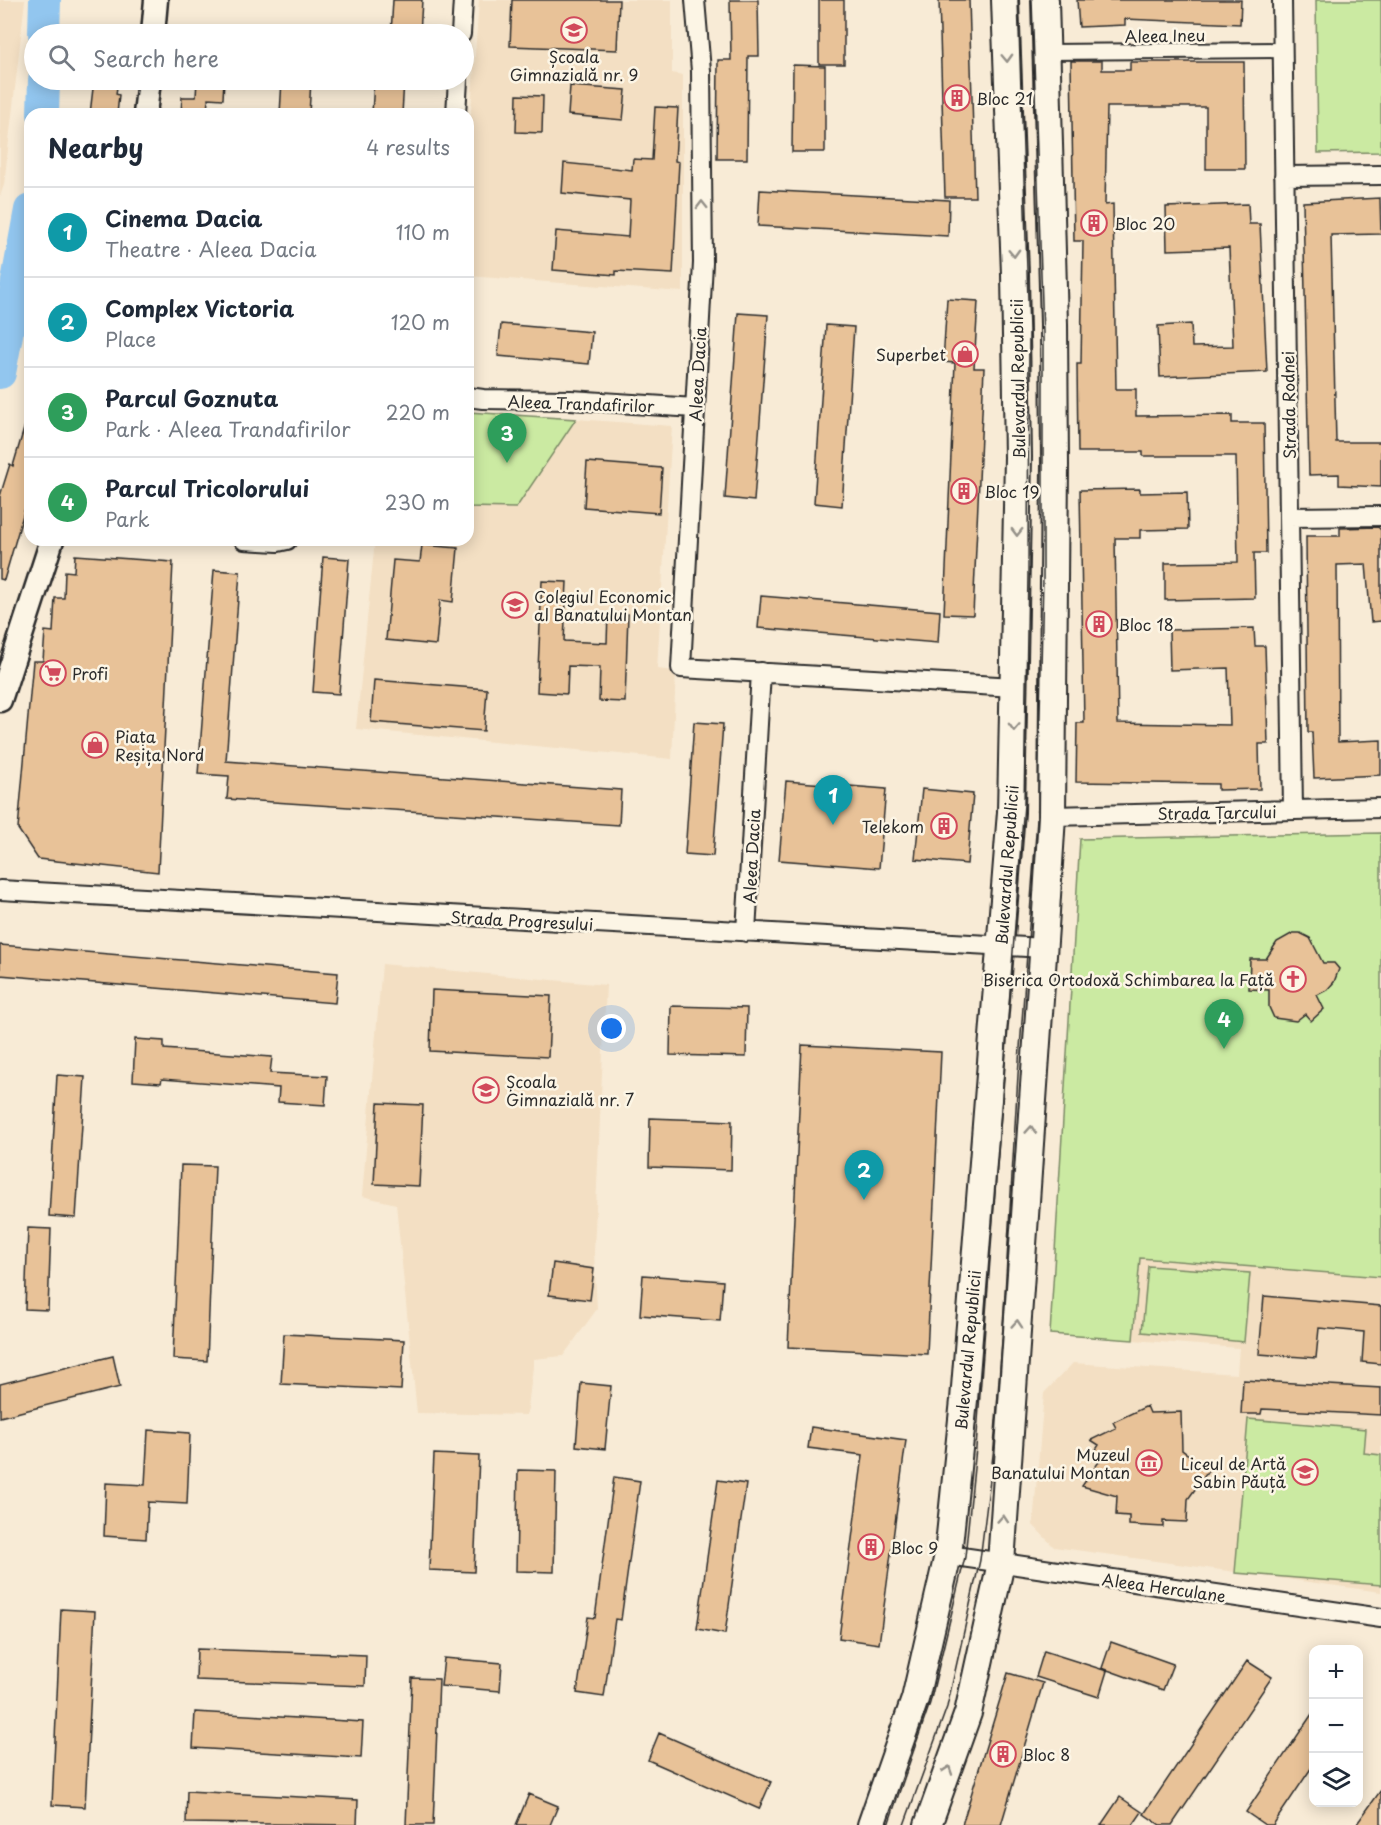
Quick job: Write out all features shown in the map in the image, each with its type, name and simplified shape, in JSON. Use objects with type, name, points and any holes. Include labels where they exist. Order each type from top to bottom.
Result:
[{"type":"main road","name":"Bulevardul Republicii","points":[[871,1825],[915,1699],[948,1555],[964,1400],[1011,812],[1018,446],[1015,274],[1005,0]]},
{"type":"main road","points":[[928,1825],[968,1713],[1001,1563],[1044,948],[1052,816],[1055,453],[1048,52],[1045,0]]},
{"type":"street","points":[[154,24],[156,0]]},
{"type":"street","points":[[462,24],[463,0]]},
{"type":"street","name":"Aleea Dacia","points":[[695,0],[700,71],[703,263],[681,668],[1015,687]]},
{"type":"street","name":"Strada Rodnei","points":[[1282,0],[1293,810]]},
{"type":"street","name":"Aleea Ineu","points":[[1048,52],[1282,50]]},
{"type":"street","points":[[146,108],[147,90]]},
{"type":"street","points":[[456,108],[457,90]]},
{"type":"street","points":[[1284,176],[1381,175]]},
{"type":"street","name":"Aleea Trandafirilor","points":[[474,397],[695,408]]},
{"type":"street","points":[[1289,517],[1381,516]]},
{"type":"street","points":[[0,700],[50,546]]},
{"type":"street","name":"Aleea Dacia","points":[[746,932],[761,672]]},
{"type":"street","name":"Strada Țarcului","points":[[1052,816],[1381,808]]},
{"type":"street","name":"Strada Progresului","points":[[0,890],[1044,948]]},
{"type":"street","name":"Aleea Herculane","points":[[948,1555],[1381,1618]]},
{"type":"shaded area","points":[[0,0],[25,0],[4,185],[0,196]]},
{"type":"shaded area","points":[[479,0],[672,0],[672,73],[683,75],[683,292],[474,276],[474,108],[471,108]]},
{"type":"shaded area","name":"Colegiul Economic al Banatului Montan","points":[[576,419],[672,426],[657,669],[676,671],[672,759],[356,729],[374,546],[474,546],[474,507],[516,508]]},
{"type":"shaded area","name":"Școala Gimnazială nr. 7","points":[[382,964],[606,985],[594,1252],[597,1309],[563,1356],[534,1359],[527,1415],[417,1413],[396,1204],[362,1196]]},
{"type":"shaded area","name":"Liceul de Artă Sabin Păuță","points":[[1140,1258],[1381,1277],[1381,1592],[1054,1547],[1033,1525],[1044,1393],[1073,1363],[1237,1374],[1239,1348],[1133,1340]]},
{"type":"green space","points":[[1316,0],[1381,0],[1381,152],[1318,153]]},
{"type":"green space","points":[[474,412],[576,419],[516,508],[474,507]]},
{"type":"green space","points":[[1381,833],[1381,1277],[1140,1258],[1133,1340],[1050,1334],[1080,839]]},
{"type":"green space","points":[[1148,1266],[1250,1273],[1244,1342],[1142,1332]]},
{"type":"green space","points":[[1248,1419],[1366,1429],[1364,1453],[1381,1455],[1381,1585],[1235,1573]]},
{"type":"building","points":[[393,0],[422,0],[421,24],[392,24]]},
{"type":"building","points":[[512,0],[619,0],[617,50],[510,46]]},
{"type":"building","points":[[730,0],[758,0],[759,56],[748,56],[747,159],[717,159],[718,60],[731,60]]},
{"type":"building","points":[[819,0],[844,0],[844,64],[819,64]]},
{"type":"building","name":"Bloc 21","points":[[939,0],[969,0],[975,197],[945,197]]},
{"type":"building","points":[[1077,0],[1241,0],[1240,24],[1125,19],[1125,25],[1079,27]]},
{"type":"building","points":[[1071,61],[1102,61],[1102,70],[1130,70],[1130,62],[1244,62],[1245,169],[1206,169],[1206,107],[1107,107],[1105,205],[1113,204],[1116,389],[1136,389],[1136,416],[1232,415],[1232,423],[1264,423],[1266,553],[1254,553],[1255,598],[1165,600],[1165,563],[1238,562],[1236,456],[1143,456],[1143,452],[1078,452],[1077,364],[1081,364],[1083,241],[1074,241]]},
{"type":"building","points":[[793,65],[825,66],[825,152],[792,152]]},
{"type":"building","points":[[570,86],[626,90],[623,120],[568,115]]},
{"type":"building","points":[[93,90],[117,90],[116,94],[119,95],[118,108],[91,108]]},
{"type":"building","points":[[196,90],[223,90],[223,99],[208,98],[207,108],[181,108],[182,97],[196,97]]},
{"type":"building","points":[[281,90],[310,90],[309,108],[280,108]]},
{"type":"building","points":[[373,90],[403,90],[402,108],[372,108]]},
{"type":"building","points":[[517,95],[543,96],[542,133],[516,132]]},
{"type":"building","points":[[655,107],[678,108],[675,161],[679,162],[673,274],[616,271],[616,275],[553,270],[556,231],[628,237],[630,200],[562,193],[564,163],[632,170],[633,159],[652,160]]},
{"type":"building","points":[[760,190],[949,200],[948,236],[758,226]]},
{"type":"building","points":[[1380,198],[1381,234],[1331,235],[1336,442],[1381,442],[1381,487],[1339,485],[1339,474],[1309,475],[1303,202]]},
{"type":"building","points":[[1248,204],[1249,224],[1260,224],[1267,372],[1160,377],[1158,326],[1191,324],[1192,347],[1233,346],[1229,248],[1167,250],[1166,207]]},
{"type":"building","name":"Bloc 19","points":[[947,299],[978,301],[974,368],[984,368],[973,615],[944,614],[955,363],[943,362]]},
{"type":"building","points":[[738,313],[768,315],[754,501],[725,498]]},
{"type":"building","points":[[501,324],[592,332],[589,364],[498,356]]},
{"type":"building","points":[[826,325],[854,327],[842,506],[814,503]]},
{"type":"building","points":[[24,429],[24,512],[4,580],[0,579],[0,496],[10,464],[13,466]]},
{"type":"building","points":[[587,462],[662,468],[659,513],[584,507]]},
{"type":"building","points":[[1140,489],[1140,493],[1187,492],[1188,529],[1140,530],[1140,538],[1115,538],[1118,723],[1230,725],[1228,668],[1170,670],[1169,630],[1254,628],[1255,646],[1265,646],[1268,744],[1259,744],[1260,789],[1218,790],[1218,784],[1076,782],[1077,723],[1084,723],[1080,490]]},
{"type":"building","points":[[1378,527],[1381,530],[1381,621],[1371,622],[1366,564],[1337,565],[1338,742],[1381,740],[1381,775],[1314,778],[1312,732],[1308,732],[1306,536],[1340,536],[1340,528]]},
{"type":"building","points":[[422,546],[458,548],[453,602],[440,600],[436,645],[386,640],[393,560],[420,562]]},
{"type":"building","name":"Piața Reșița Nord","points":[[75,555],[173,562],[158,872],[38,859],[18,829],[33,661],[43,661],[45,631],[53,632],[55,598],[64,598],[65,571],[74,572]]},
{"type":"building","points":[[323,557],[349,559],[339,694],[313,692]]},
{"type":"building","points":[[214,570],[240,572],[226,761],[621,790],[619,825],[227,799],[229,776],[198,774]]},
{"type":"building","points":[[542,581],[567,582],[564,641],[607,643],[608,613],[628,614],[625,702],[599,701],[600,667],[568,666],[567,694],[537,692]]},
{"type":"building","points":[[761,596],[940,611],[938,643],[758,628]]},
{"type":"building","points":[[374,680],[487,689],[484,731],[371,722]]},
{"type":"building","points":[[694,722],[723,724],[713,856],[685,854]]},
{"type":"building","points":[[786,781],[886,789],[879,868],[779,860]]},
{"type":"building","name":"Telekom","points":[[922,789],[973,794],[967,864],[915,859]]},
{"type":"building","name":"Biserica Ortodoxă Schimbarea la Față","points":[[1293,933],[1300,933],[1310,938],[1323,963],[1334,963],[1339,969],[1334,982],[1327,990],[1317,995],[1324,1009],[1311,1021],[1305,1014],[1296,1021],[1274,1018],[1269,1007],[1269,990],[1249,989],[1250,959],[1266,959],[1277,942]]},
{"type":"building","points":[[0,945],[338,973],[335,1003],[0,975]]},
{"type":"building","points":[[432,990],[551,996],[548,1057],[430,1051]]},
{"type":"building","points":[[671,1006],[747,1008],[746,1057],[670,1055]]},
{"type":"building","points":[[135,1039],[164,1041],[164,1049],[272,1057],[270,1073],[327,1076],[325,1105],[278,1102],[279,1088],[162,1079],[161,1083],[133,1081]]},
{"type":"building","points":[[802,1045],[941,1052],[927,1354],[788,1347]]},
{"type":"building","points":[[57,1075],[85,1077],[76,1218],[49,1216]]},
{"type":"building","points":[[378,1103],[423,1105],[419,1186],[374,1184]]},
{"type":"building","points":[[650,1118],[732,1121],[731,1170],[649,1167]]},
{"type":"building","points":[[181,1165],[215,1166],[207,1361],[173,1359]]},
{"type":"building","points":[[28,1228],[51,1229],[48,1310],[25,1309]]},
{"type":"building","points":[[553,1263],[594,1269],[590,1300],[549,1295]]},
{"type":"building","points":[[643,1275],[723,1281],[720,1321],[640,1315]]},
{"type":"building","points":[[1264,1296],[1381,1306],[1381,1364],[1362,1362],[1364,1332],[1319,1328],[1316,1358],[1259,1354]]},
{"type":"building","points":[[284,1334],[404,1340],[401,1390],[281,1384]]},
{"type":"building","points":[[113,1356],[120,1387],[0,1417],[0,1384]]},
{"type":"building","points":[[1243,1380],[1381,1388],[1381,1415],[1262,1409],[1261,1414],[1241,1414]]},
{"type":"building","points":[[581,1383],[611,1386],[605,1449],[576,1446]]},
{"type":"building","name":"Muzeul Banatului Montan","points":[[1147,1406],[1150,1413],[1181,1412],[1182,1450],[1209,1470],[1188,1499],[1187,1522],[1163,1521],[1163,1527],[1129,1525],[1129,1516],[1116,1515],[1117,1496],[1082,1486],[1103,1456],[1095,1451],[1099,1445],[1091,1440],[1116,1428],[1113,1422]]},
{"type":"building","name":"Bloc 9","points":[[811,1427],[906,1440],[879,1644],[839,1638],[863,1455],[808,1448]]},
{"type":"building","points":[[148,1430],[190,1433],[187,1504],[148,1502],[146,1539],[104,1536],[106,1483],[145,1485]]},
{"type":"building","points":[[434,1454],[479,1456],[474,1572],[429,1570]]},
{"type":"building","points":[[518,1470],[556,1471],[554,1572],[516,1571]]},
{"type":"building","points":[[614,1477],[640,1481],[621,1620],[615,1619],[604,1697],[577,1693],[588,1617],[595,1618]]},
{"type":"building","points":[[718,1480],[746,1484],[725,1634],[697,1629]]},
{"type":"building","points":[[61,1609],[95,1611],[85,1807],[52,1805]]},
{"type":"building","points":[[1111,1642],[1173,1664],[1163,1690],[1102,1668]]},
{"type":"building","points":[[197,1649],[366,1655],[365,1686],[196,1680]]},
{"type":"building","points":[[1044,1651],[1107,1671],[1099,1697],[1036,1677]]},
{"type":"building","points":[[444,1658],[502,1663],[500,1691],[441,1686]]},
{"type":"building","points":[[1247,1661],[1272,1677],[1172,1825],[1160,1825],[1144,1814]]},
{"type":"building","name":"Bloc 8","points":[[1008,1673],[1043,1683],[1001,1825],[962,1825]]},
{"type":"building","points":[[412,1678],[439,1679],[433,1825],[406,1825]]},
{"type":"building","points":[[195,1712],[363,1722],[361,1758],[193,1748]]},
{"type":"building","points":[[1309,1718],[1309,1771],[1273,1825],[1265,1825],[1246,1812]]},
{"type":"building","points":[[659,1733],[771,1782],[759,1809],[648,1760]]},
{"type":"building","points":[[1381,1790],[1381,1825],[1356,1825]]},
{"type":"building","points":[[187,1791],[358,1800],[357,1825],[186,1823]]},
{"type":"building","points":[[529,1794],[558,1806],[550,1825],[516,1825]]},
{"type":"building","points":[[1120,1797],[1142,1812],[1133,1825],[1101,1825]]},
{"type":"waterway","points":[[44,24],[45,0]]},
{"type":"waterway","points":[[43,108],[44,90]]},
{"type":"waterway","points":[[0,373],[24,243]]},
{"type":"tram line","points":[[888,1825],[930,1703],[965,1557],[976,1448],[1024,804],[1029,330],[1018,0]]},
{"type":"tram line","points":[[904,1825],[947,1707],[980,1560],[994,1447],[1003,1327],[1018,1075],[1038,806],[1043,577],[1043,334],[1032,0]]},
{"type":"place","name":"Școala Gimnazială nr. 9","points":[[574,30]]},
{"type":"place","name":"Bloc 21","points":[[957,98]]},
{"type":"place","name":"Bloc 20","points":[[1094,223]]},
{"type":"place","name":"Superbet","points":[[965,354]]},
{"type":"place","name":"Parcul Goznuta","points":[[507,463]]},
{"type":"place","name":"Bloc 19","points":[[964,491]]},
{"type":"place","name":"Colegiul Economic al Banatului Montan","points":[[515,605]]},
{"type":"place","name":"Bloc 18","points":[[1099,624]]},
{"type":"place","name":"Profi","points":[[53,673]]},
{"type":"place","name":"Piața Reșița Nord","points":[[95,745]]},
{"type":"place","name":"Cinema Dacia","points":[[833,825]]},
{"type":"place","name":"Telekom","points":[[944,826]]},
{"type":"place","name":"Biserica Ortodoxă Schimbarea la Față","points":[[1293,979]]},
{"type":"place","name":"Parcul Tricolorului","points":[[1224,1049]]},
{"type":"place","name":"Școala Gimnazială nr. 7","points":[[486,1090]]},
{"type":"place","name":"Complex Victoria","points":[[864,1200]]},
{"type":"place","name":"Muzeul Banatului Montan","points":[[1149,1463]]},
{"type":"place","name":"Liceul de Artă Sabin Păuță","points":[[1305,1472]]},
{"type":"place","name":"Bloc 9","points":[[871,1547]]},
{"type":"place","name":"Bloc 8","points":[[1003,1754]]}]
